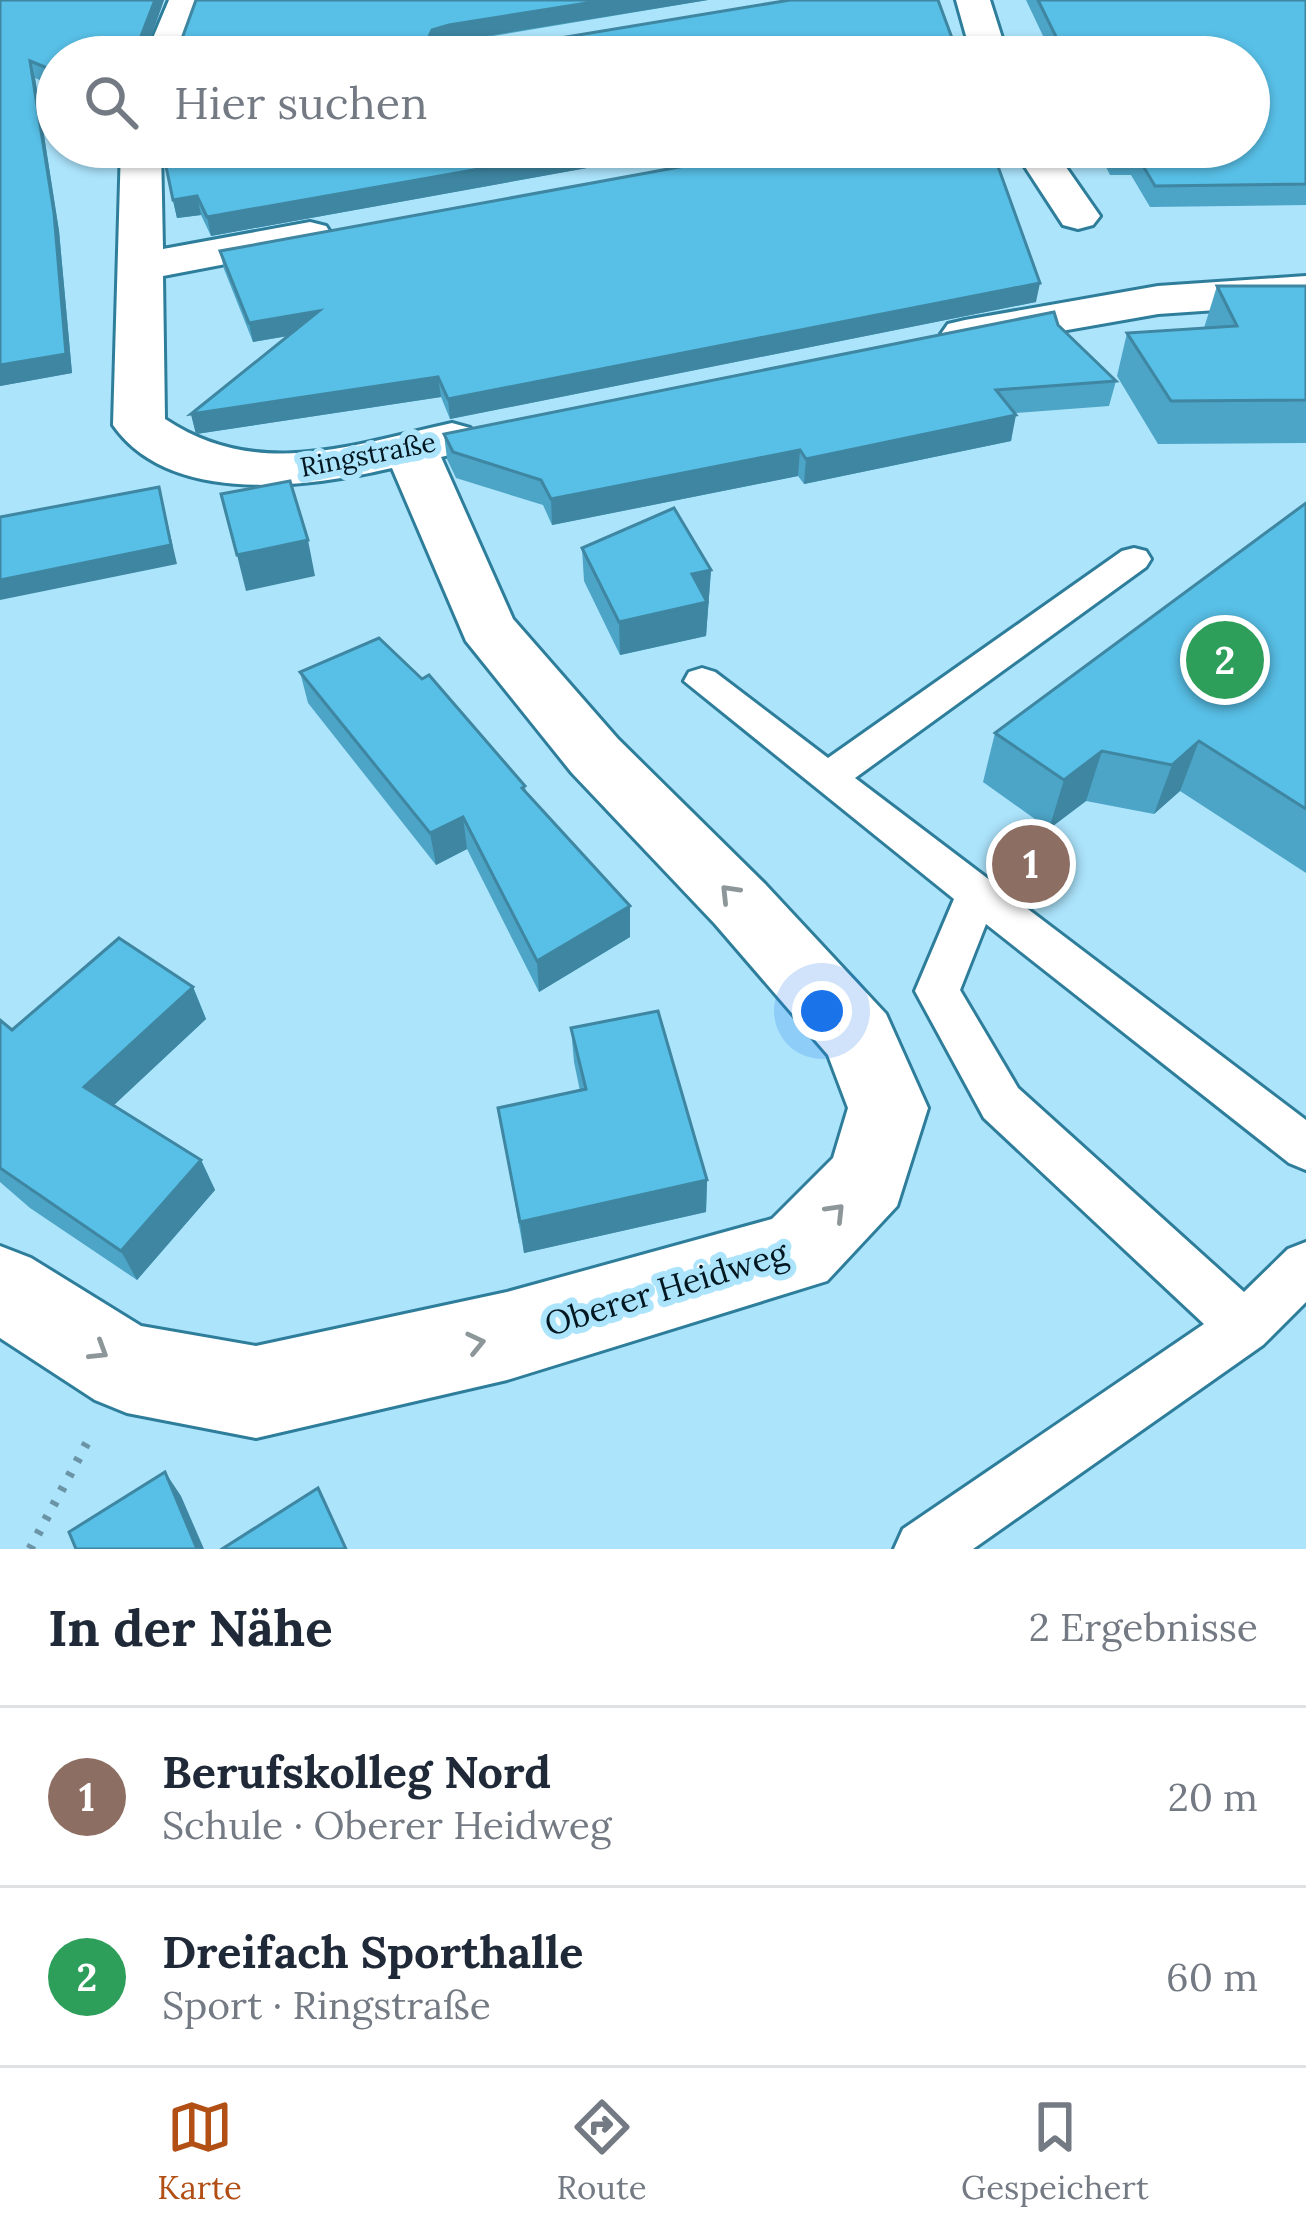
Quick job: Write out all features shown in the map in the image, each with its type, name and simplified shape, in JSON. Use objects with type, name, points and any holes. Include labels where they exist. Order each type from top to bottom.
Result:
[{"type":"street","points":[[171,36],[186,0]]},
{"type":"street","points":[[973,0],[984,36]]},
{"type":"street","name":"Ringstraße","points":[[140,168],[140,424],[169,449],[205,465],[244,473],[296,470],[501,429]]},
{"type":"street","points":[[1046,168],[1078,216]]},
{"type":"street","points":[[137,266],[348,228]]},
{"type":"street","points":[[909,346],[1158,300],[1306,290]]},
{"type":"street","name":"Oberer Heidweg","points":[[0,1288],[127,1368],[256,1392],[507,1336],[797,1252],[868,1179],[888,1108],[859,1037],[740,904],[595,756],[487,627],[410,447]]},
{"type":"lane","points":[[827,778],[1134,559]]},
{"type":"lane","points":[[702,681],[1306,1148]]},
{"type":"lane","points":[[977,893],[937,991],[1001,1103],[1245,1327]]},
{"type":"lane","points":[[923,1549],[1245,1327],[1306,1266]]},
{"type":"path","points":[[30,1549],[127,1368]]},
{"type":"building","points":[[0,0],[155,0],[141,36],[36,36],[36,63],[30,61],[36,99],[36,168],[47,168],[66,354],[0,365]]},
{"type":"building","points":[[196,0],[606,0],[432,30],[429,36],[183,36]]},
{"type":"building","points":[[790,0],[938,0],[951,36],[572,36]]},
{"type":"building","points":[[1038,0],[1306,0],[1306,184],[1155,186],[1144,168],[1270,168],[1270,36],[1056,36]]},
{"type":"building","points":[[166,168],[484,168],[207,217],[197,196],[173,200]]},
{"type":"building","points":[[674,168],[999,168],[1040,283],[448,399],[438,377],[191,414],[319,311],[249,323],[220,251]]},
{"type":"building","points":[[1217,286],[1306,286],[1306,400],[1171,401],[1127,333],[1237,326]]},
{"type":"building","points":[[1054,312],[1058,325],[1116,381],[996,390],[1016,415],[806,459],[800,450],[551,499],[541,480],[453,452],[444,434]]},
{"type":"building","points":[[290,481],[308,540],[237,555],[221,494]]},
{"type":"building","points":[[159,487],[171,545],[0,580],[0,517]]},
{"type":"building","points":[[1306,503],[1306,809],[1199,741],[1172,765],[1102,751],[1064,780],[995,733]]},
{"type":"building","points":[[674,508],[711,570],[692,574],[707,602],[619,622],[582,548]]},
{"type":"building","points":[[379,638],[422,679],[429,675],[525,786],[522,788],[630,906],[537,961],[463,817],[430,833],[300,672]]},
{"type":"building","points":[[119,938],[193,987],[84,1087],[201,1160],[121,1251],[0,1168],[0,1020],[12,1030]]},
{"type":"building","points":[[658,1011],[707,1180],[520,1222],[498,1108],[586,1089],[571,1028]]},
{"type":"building","points":[[165,1472],[197,1549],[76,1549],[69,1532]]},
{"type":"building","points":[[318,1488],[346,1549],[222,1549]]},
{"type":"place","name":"Dreifach Sporthalle","points":[[1225,660]]},
{"type":"place","name":"Berufskolleg Nord","points":[[1031,864]]}]
